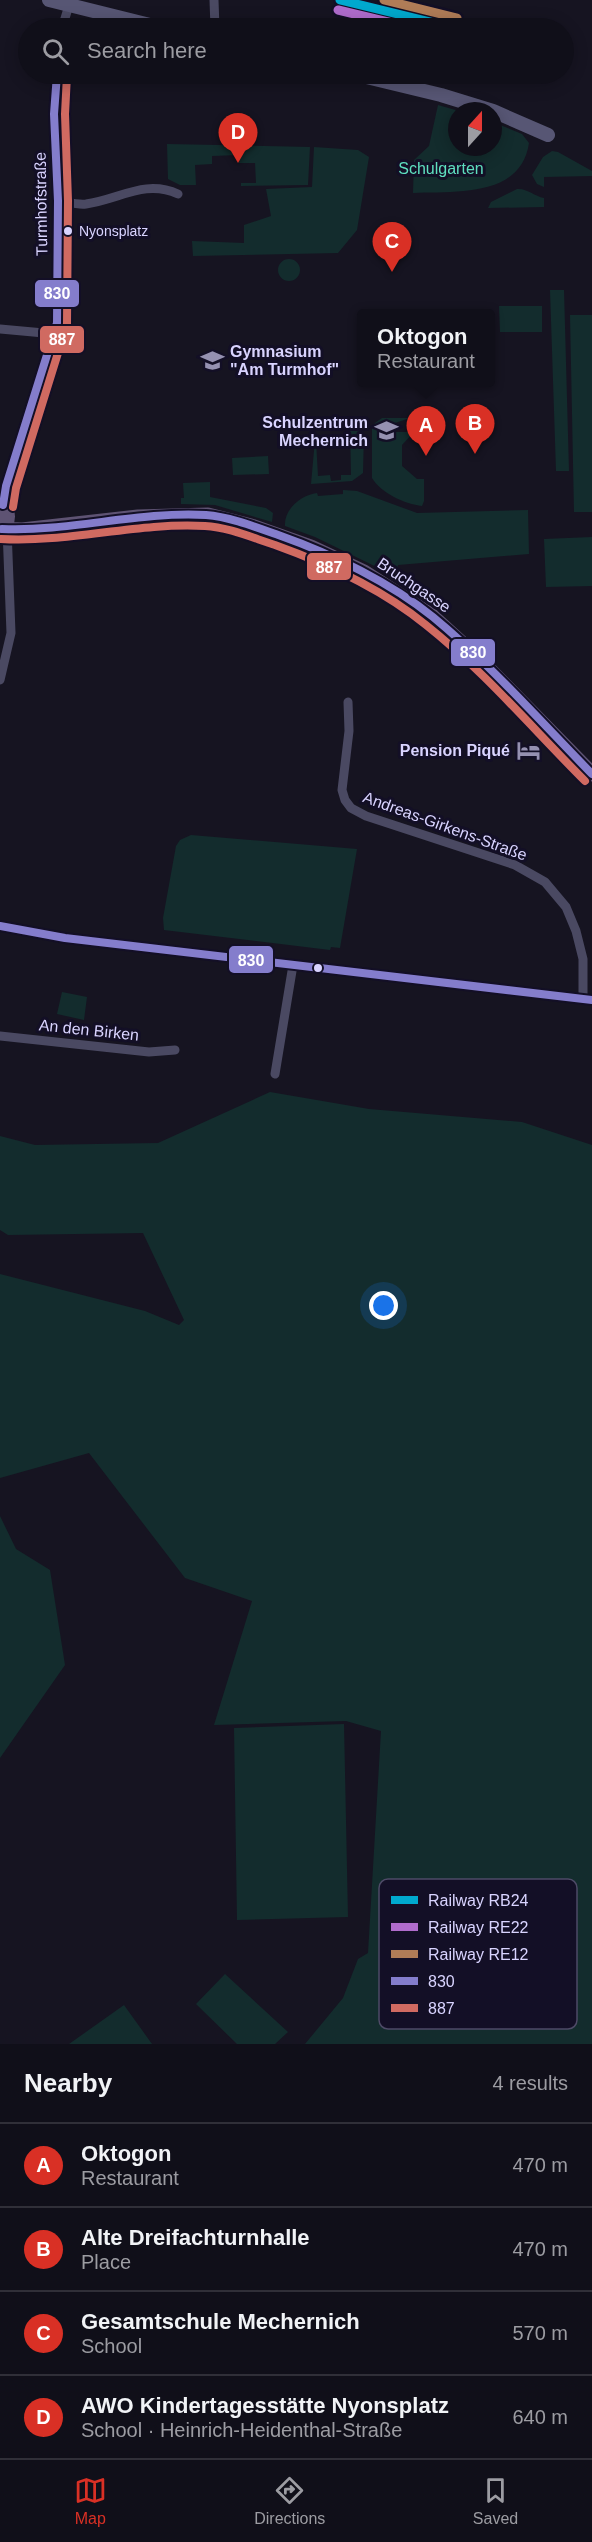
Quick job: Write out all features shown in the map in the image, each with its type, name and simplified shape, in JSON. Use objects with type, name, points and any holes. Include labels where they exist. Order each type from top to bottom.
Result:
[{"type":"main road","name":"Bruchgasse","points":[[3,519],[22,530],[58,524],[174,515],[208,515],[276,535],[342,561],[389,586],[448,630],[592,774]]},
{"type":"street","points":[[48,0],[69,3],[125,18]]},
{"type":"street","points":[[214,0],[215,18]]},
{"type":"street","points":[[65,18],[69,3]]},
{"type":"street","name":"Turmhofstraße","points":[[0,680],[11,633],[3,519],[6,486],[55,334],[57,314],[58,201],[54,114],[56,84]]},
{"type":"street","points":[[395,84],[464,102]]},
{"type":"street","points":[[502,115],[548,135]]},
{"type":"street","points":[[58,201],[84,204],[147,188],[162,187],[178,194]]},
{"type":"street","points":[[0,329],[55,334]]},
{"type":"street","name":"Andreas-Girkens-Straße","points":[[348,702],[349,731],[342,790],[351,808],[366,816],[515,865],[545,882],[566,907],[576,931],[583,959],[587,999]]},
{"type":"street","points":[[0,927],[65,938],[587,999]]},
{"type":"street","points":[[275,1074],[292,965]]},
{"type":"street","name":"An den Birken","points":[[0,1036],[149,1052],[175,1050]]},
{"type":"green space","name":"Schulgarten","points":[[438,105],[448,108],[448,156],[502,156],[502,126],[522,134],[529,143],[523,161],[513,174],[500,182],[466,191],[413,193],[414,160],[429,146]]},
{"type":"green space","points":[[167,144],[310,147],[308,185],[241,186],[241,183],[256,183],[255,163],[239,163],[238,155],[212,156],[212,164],[195,165],[196,185],[180,185],[168,179]]},
{"type":"green space","points":[[314,147],[358,150],[369,157],[357,230],[338,253],[193,256],[192,241],[244,243],[244,225],[271,216],[266,189],[312,187]]},
{"type":"green space","points":[[552,151],[592,171],[592,176],[544,177],[544,187],[537,184],[532,175],[543,157]]},
{"type":"green space","points":[[517,189],[544,198],[544,207],[488,208],[491,202]]},
{"type":"green space","points":[[289,259],[297,262],[300,270],[297,278],[289,281],[281,278],[278,270],[281,262]]},
{"type":"green space","points":[[550,290],[564,290],[569,471],[556,471]]},
{"type":"green space","points":[[499,306],[542,306],[542,332],[500,332]]},
{"type":"green space","points":[[570,315],[592,315],[592,512],[574,512]]},
{"type":"green space","points":[[382,418],[410,418],[395,423],[396,432],[414,432],[402,445],[402,466],[417,479],[424,479],[422,506],[394,497],[372,478],[372,428]]},
{"type":"green space","points":[[350,422],[357,423],[364,433],[363,473],[352,481],[311,484],[315,440],[318,476],[330,475],[331,481],[341,480],[341,475],[351,475]]},
{"type":"green space","points":[[268,456],[269,474],[233,475],[232,458]]},
{"type":"green space","points":[[210,482],[210,497],[266,508],[273,513],[272,522],[215,505],[181,504],[181,498],[184,498],[183,483]]},
{"type":"green space","points":[[343,490],[357,491],[417,513],[528,510],[529,554],[398,565],[395,576],[315,537],[285,526],[287,514],[300,500],[317,493],[318,496],[343,494]]},
{"type":"green space","points":[[592,537],[592,586],[546,587],[544,539]]},
{"type":"green space","points":[[191,835],[357,849],[340,948],[331,947],[330,950],[164,930],[163,918],[176,846],[180,840]]},
{"type":"green space","points":[[62,992],[87,997],[84,1020],[57,1014]]},
{"type":"green space","points":[[270,1092],[369,1109],[522,1122],[592,1145],[592,2044],[305,2044],[343,1998],[358,1959],[368,1953],[381,1731],[346,1721],[214,1725],[252,1601],[185,1578],[89,1453],[0,1478],[0,1274],[145,1311],[179,1325],[184,1320],[143,1233],[8,1235],[0,1230],[0,1136],[35,1145],[158,1143]]},
{"type":"green space","points":[[0,1516],[16,1549],[50,1570],[65,1665],[0,1758]]},
{"type":"green space","points":[[344,1724],[348,1917],[237,1920],[234,1728]]},
{"type":"green space","points":[[225,1974],[288,2032],[275,2044],[237,2044],[196,2004]]},
{"type":"green space","points":[[124,2005],[152,2044],[69,2044]]},
{"type":"rail line","name":"RB24","points":[[340,0],[414,18]]},
{"type":"rail line","name":"RE12","points":[[384,0],[457,18]]},
{"type":"rail line","name":"RE22","points":[[338,10],[371,18]]},
{"type":"transit line","name":"830","points":[[3,505],[6,486],[57,323],[58,201],[54,114],[56,84]]},
{"type":"transit line","name":"887","points":[[13,507],[16,488],[67,324],[67,84]]},
{"type":"transit line","name":"830","points":[[2,529],[53,528],[155,516],[206,515],[244,523],[320,551],[380,581],[433,617],[495,673],[592,774]]},
{"type":"transit line","name":"887","points":[[1,539],[52,538],[154,527],[205,526],[240,533],[315,560],[373,589],[426,625],[488,681],[585,781]]},
{"type":"transit line","name":"830","points":[[0,926],[65,938],[592,1000]]},
{"type":"place","name":"AWO Kindertagesstätte Nyonsplatz","points":[[238,163]]},
{"type":"place","name":"Nyonsplatz","points":[[68,231]]},
{"type":"place","name":"Gesamtschule Mechernich","points":[[392,272]]},
{"type":"place","name":"Gymnasium \"Am Turmhof\"","points":[[212,360]]},
{"type":"place","name":"Schulzentrum Mechernich","points":[[386,431]]},
{"type":"place","name":"Alte Dreifachturnhalle","points":[[475,454]]},
{"type":"place","name":"Oktogon","points":[[426,456]]},
{"type":"place","name":"Pension Piqué","points":[[528,750]]}]
